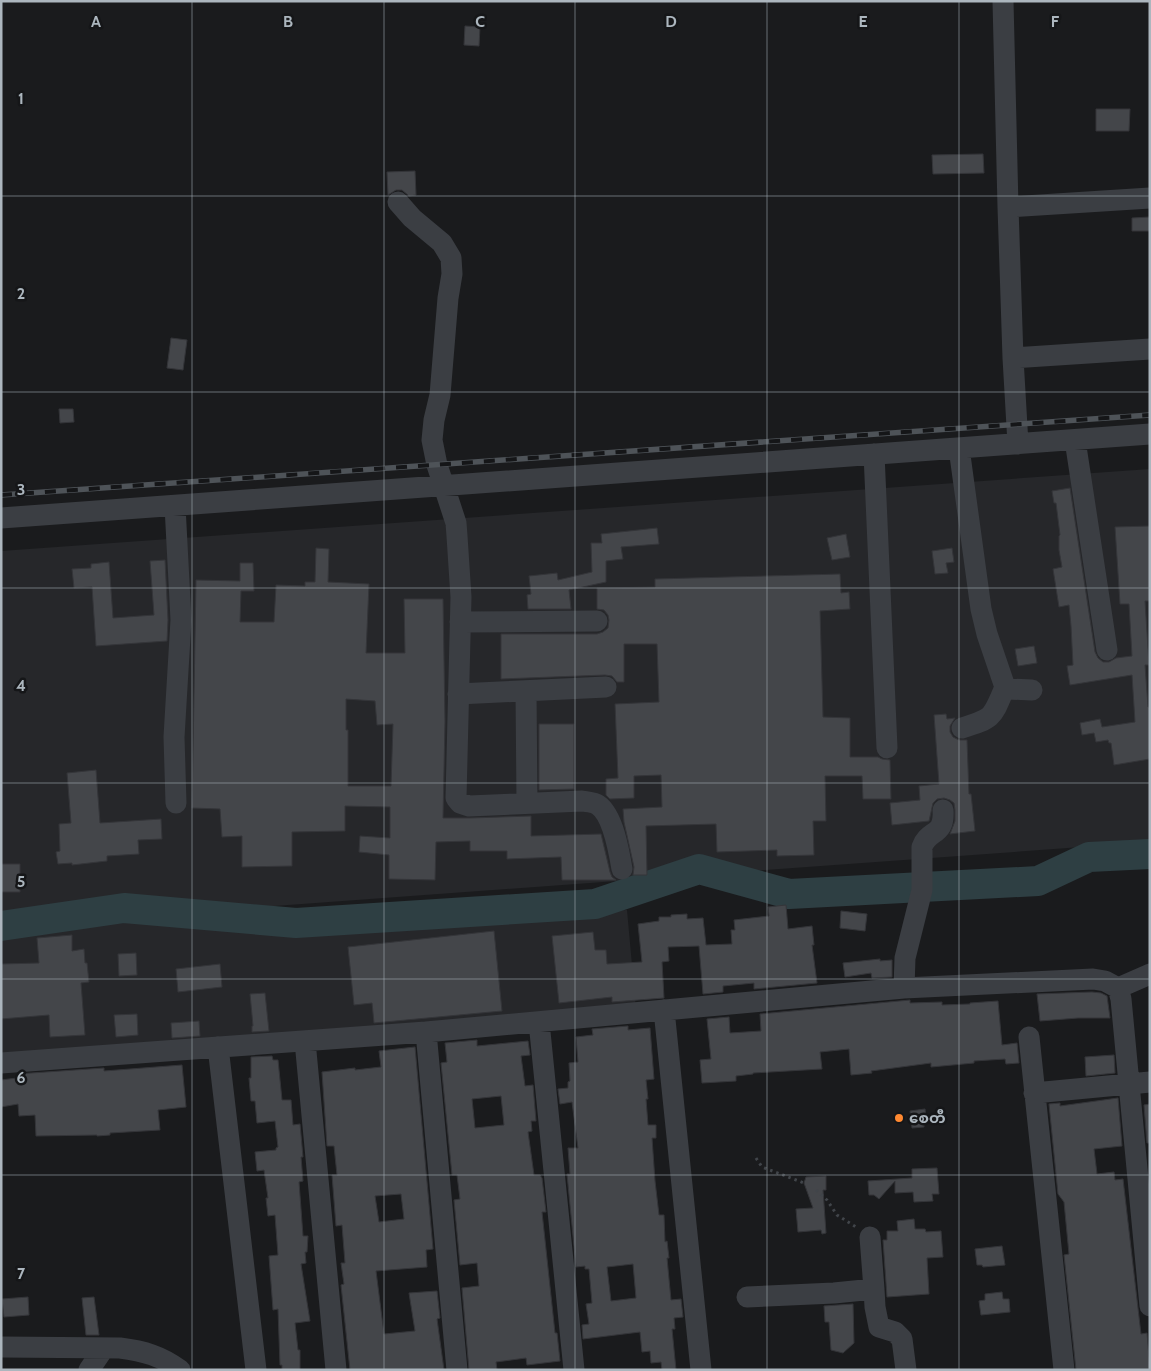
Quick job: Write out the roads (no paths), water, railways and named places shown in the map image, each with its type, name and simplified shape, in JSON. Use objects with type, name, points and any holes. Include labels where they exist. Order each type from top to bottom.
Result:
[{"type":"street","points":[[1003,1],[1013,358],[1018,444]]},
{"type":"street","points":[[1008,206],[1150,198]]},
{"type":"street","points":[[398,202],[412,218],[442,243],[451,258],[452,274],[440,395],[434,420],[432,440],[442,485],[456,524],[461,597],[457,801],[469,806],[582,801],[597,804],[602,809],[616,834],[622,868]]},
{"type":"street","points":[[1013,358],[1150,349]]},
{"type":"street","points":[[1,518],[1150,434]]},
{"type":"street","points":[[1075,440],[1107,650]]},
{"type":"street","points":[[959,448],[983,618],[998,670],[1006,687],[1015,690],[1032,690]]},
{"type":"street","points":[[874,454],[887,748]]},
{"type":"street","points":[[175,506],[181,620],[174,737],[176,803]]},
{"type":"street","points":[[460,622],[597,621]]},
{"type":"street","points":[[458,694],[606,687]]},
{"type":"street","points":[[962,728],[983,721],[991,716],[1006,687]]},
{"type":"street","points":[[526,691],[527,803]]},
{"type":"street","points":[[904,988],[905,958],[922,890],[924,841],[938,832],[943,824],[943,810]]},
{"type":"street","points":[[1118,988],[1150,974]]},
{"type":"street","points":[[1,1063],[426,1032],[904,988],[1094,979],[1118,988],[1122,999],[1128,1084],[1150,1306]]},
{"type":"street","points":[[664,1010],[701,1370]]},
{"type":"street","points":[[540,1022],[574,1370]]},
{"type":"street","points":[[426,1032],[457,1370]]},
{"type":"street","points":[[1029,1037],[1064,1370]]},
{"type":"street","points":[[305,1041],[336,1370]]},
{"type":"street","points":[[218,1047],[256,1370]]},
{"type":"street","points":[[1034,1093],[1150,1082]]},
{"type":"street","points":[[870,1236],[875,1307],[879,1327],[895,1332],[902,1339],[906,1370]]},
{"type":"street","points":[[747,1297],[874,1289]]},
{"type":"street","points":[[1,1347],[120,1348],[147,1352],[180,1370]]},
{"type":"street","points":[[89,1370],[104,1348]]},
{"type":"waterway","points":[[1,926],[124,908],[296,923],[595,904],[699,869],[789,894],[1038,881],[1089,857],[1150,854]]},
{"type":"railway","points":[[1,495],[1150,415]]},
{"type":"place","name":"စေတီ","points":[[899,1118]]}]
